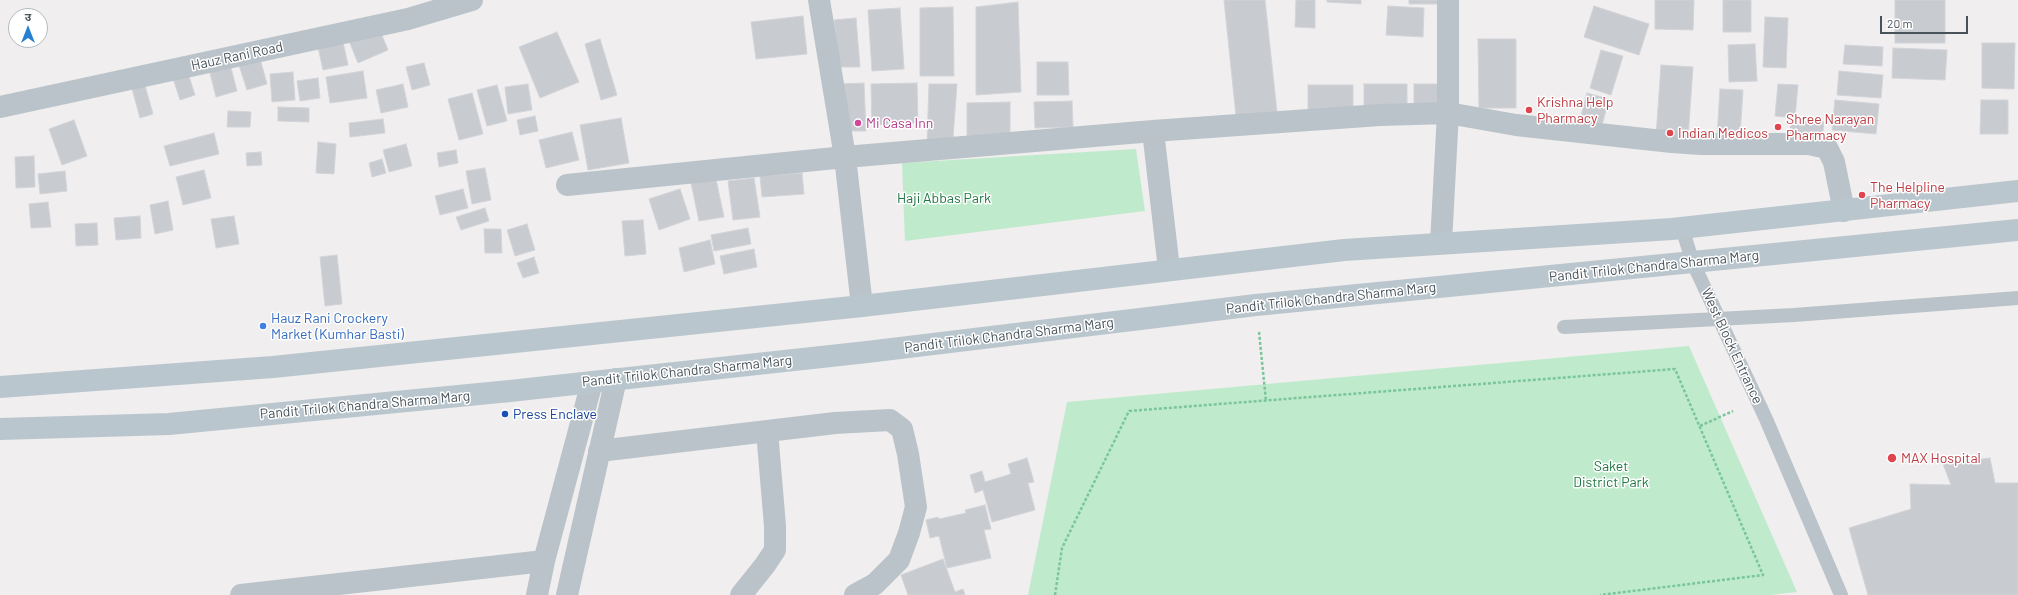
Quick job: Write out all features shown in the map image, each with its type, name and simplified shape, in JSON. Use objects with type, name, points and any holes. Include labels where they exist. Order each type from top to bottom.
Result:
[{"type":"main road","points":[[0,387],[273,367],[862,306],[1169,269],[1344,250],[1682,228],[2018,192]]},
{"type":"main road","name":"Pandit Trilok Chandra Sharma Marg","points":[[0,429],[169,424],[502,392],[867,352],[1256,305],[2018,230]]},
{"type":"street","name":"Hauz Rani Road","points":[[0,107],[408,19],[472,0]]},
{"type":"street","points":[[819,0],[845,157],[862,306]]},
{"type":"street","points":[[1441,243],[1448,113],[1448,0]]},
{"type":"street","points":[[567,185],[845,157],[1153,131],[1380,115],[1448,113],[1516,125],[1672,142],[1701,144],[1809,144],[1827,148],[1834,162],[1844,211]]},
{"type":"street","points":[[1153,131],[1169,269]]},
{"type":"street","points":[[567,595],[616,379]]},
{"type":"street","points":[[537,595],[544,561],[592,382]]},
{"type":"street","points":[[599,451],[834,423],[890,420],[902,429],[908,454],[916,507],[900,560],[875,584],[855,595]]},
{"type":"street","points":[[741,595],[775,550],[775,526],[767,431]]},
{"type":"street","points":[[240,595],[544,561]]},
{"type":"lane","name":"West Block Entrance","points":[[1682,228],[1693,263],[1766,419],[1841,595]]},
{"type":"lane","points":[[1564,327],[1720,319],[2018,298]]},
{"type":"path","points":[[1256,305],[1266,401]]},
{"type":"path","points":[[1055,595],[1062,548],[1129,411],[1675,368],[1762,575],[1600,595]]},
{"type":"path","points":[[1700,426],[1733,411]]},
{"type":"green space","name":"Haji Abbas Park","points":[[1136,149],[1145,211],[905,241],[902,163]]},
{"type":"green space","name":"Saket District Park","points":[[1689,346],[1797,592],[1770,595],[1028,595],[1067,402]]},
{"type":"building","points":[[1224,0],[1265,0],[1277,112],[1236,116]]},
{"type":"building","points":[[1296,0],[1315,0],[1315,28],[1295,27]]},
{"type":"building","points":[[1327,0],[1361,0],[1361,4],[1327,2]]},
{"type":"building","points":[[1409,0],[1442,0],[1442,4],[1409,4]]},
{"type":"building","points":[[1655,0],[1694,0],[1693,30],[1655,29]]},
{"type":"building","points":[[1723,0],[1751,0],[1751,32],[1723,32]]},
{"type":"building","points":[[1895,0],[1945,0],[1945,43],[1895,43]]},
{"type":"building","points":[[1018,2],[1021,92],[976,95],[976,7]]},
{"type":"building","points":[[1388,6],[1424,8],[1423,37],[1386,35]]},
{"type":"building","points":[[1594,6],[1649,24],[1639,55],[1584,37]]},
{"type":"building","points":[[953,7],[954,76],[920,76],[920,8]]},
{"type":"building","points":[[900,8],[904,69],[872,71],[868,10]]},
{"type":"building","points":[[803,16],[807,54],[756,59],[751,22]]},
{"type":"building","points":[[1765,17],[1788,18],[1786,68],[1763,67]]},
{"type":"building","points":[[856,18],[860,67],[839,67],[834,20]]},
{"type":"building","points":[[379,28],[388,50],[358,63],[349,41]]},
{"type":"building","points":[[557,32],[579,82],[540,98],[519,47]]},
{"type":"building","points":[[600,39],[617,95],[601,100],[585,44]]},
{"type":"building","points":[[1478,39],[1516,39],[1516,108],[1479,108]]},
{"type":"building","points":[[343,42],[348,65],[323,70],[318,47]]},
{"type":"building","points":[[1982,43],[2015,43],[2014,89],[1982,88]]},
{"type":"building","points":[[1755,44],[1757,81],[1729,82],[1728,45]]},
{"type":"building","points":[[1845,45],[1883,47],[1882,66],[1843,64]]},
{"type":"building","points":[[1893,48],[1947,50],[1945,80],[1892,78]]},
{"type":"building","points":[[1601,50],[1623,56],[1611,95],[1590,88]]},
{"type":"building","points":[[259,55],[267,84],[247,90],[238,62]]},
{"type":"building","points":[[1037,62],[1068,62],[1069,95],[1037,95]]},
{"type":"building","points":[[424,63],[430,85],[412,90],[406,67]]},
{"type":"building","points":[[230,64],[237,91],[216,97],[209,69]]},
{"type":"building","points":[[1661,65],[1693,67],[1688,138],[1656,136]]},
{"type":"building","points":[[187,70],[195,95],[180,100],[172,75]]},
{"type":"building","points":[[363,71],[367,98],[330,103],[326,77]]},
{"type":"building","points":[[1839,71],[1883,75],[1881,98],[1837,95]]},
{"type":"building","points":[[293,72],[295,100],[272,102],[270,74]]},
{"type":"building","points":[[318,78],[320,98],[300,101],[297,81]]},
{"type":"building","points":[[144,82],[153,114],[140,118],[131,85]]},
{"type":"building","points":[[864,83],[866,131],[846,131],[839,84]]},
{"type":"building","points":[[917,83],[918,123],[872,125],[871,84]]},
{"type":"building","points":[[403,84],[408,107],[381,113],[376,90]]},
{"type":"building","points":[[528,84],[532,110],[508,114],[505,87]]},
{"type":"building","points":[[929,84],[957,84],[953,138],[927,143]]},
{"type":"building","points":[[1364,84],[1407,84],[1407,109],[1364,108]]},
{"type":"building","points":[[1414,84],[1444,84],[1443,108],[1414,107]]},
{"type":"building","points":[[1778,84],[1798,85],[1795,118],[1775,116]]},
{"type":"building","points":[[497,85],[507,121],[487,126],[477,90]]},
{"type":"building","points":[[1308,85],[1353,85],[1353,114],[1308,115]]},
{"type":"building","points":[[1720,89],[1743,90],[1740,136],[1717,137]]},
{"type":"building","points":[[472,93],[483,134],[459,140],[448,99]]},
{"type":"building","points":[[1587,93],[1609,99],[1600,133],[1578,127]]},
{"type":"building","points":[[1835,100],[1879,104],[1876,134],[1832,130]]},
{"type":"building","points":[[1981,100],[2008,100],[2008,134],[1980,134]]},
{"type":"building","points":[[1072,101],[1073,127],[1035,128],[1034,102]]},
{"type":"building","points":[[1010,102],[1010,135],[967,136],[967,103]]},
{"type":"building","points":[[278,107],[309,108],[309,122],[278,121]]},
{"type":"building","points":[[228,111],[251,112],[250,127],[227,127]]},
{"type":"building","points":[[535,116],[538,131],[520,135],[517,120]]},
{"type":"building","points":[[621,118],[629,163],[588,170],[580,125]]},
{"type":"building","points":[[383,119],[385,133],[350,137],[349,123]]},
{"type":"building","points":[[1791,119],[1824,122],[1822,140],[1789,137]]},
{"type":"building","points":[[74,120],[87,156],[62,165],[49,129]]},
{"type":"building","points":[[572,132],[579,160],[546,168],[539,140]]},
{"type":"building","points":[[214,133],[219,154],[170,166],[164,146]]},
{"type":"building","points":[[318,142],[336,144],[334,174],[316,173]]},
{"type":"building","points":[[406,144],[412,166],[389,172],[383,150]]},
{"type":"building","points":[[456,150],[458,163],[439,167],[437,153]]},
{"type":"building","points":[[261,152],[262,165],[247,166],[246,153]]},
{"type":"building","points":[[34,156],[35,187],[16,188],[15,157]]},
{"type":"building","points":[[382,159],[386,173],[372,177],[369,163]]},
{"type":"building","points":[[485,168],[491,200],[472,204],[466,171]]},
{"type":"building","points":[[204,170],[211,198],[183,205],[176,177]]},
{"type":"building","points":[[65,171],[67,191],[40,194],[38,174]]},
{"type":"building","points":[[802,173],[804,194],[762,197],[760,176]]},
{"type":"building","points":[[754,178],[760,217],[733,220],[728,181]]},
{"type":"building","points":[[716,179],[724,217],[699,221],[691,183]]},
{"type":"building","points":[[463,189],[468,208],[440,215],[435,196]]},
{"type":"building","points":[[680,189],[690,219],[659,230],[649,199]]},
{"type":"building","points":[[168,201],[173,230],[155,234],[150,205]]},
{"type":"building","points":[[48,202],[51,227],[31,228],[29,204]]},
{"type":"building","points":[[485,208],[489,221],[461,230],[456,217]]},
{"type":"building","points":[[140,216],[141,238],[116,240],[114,218]]},
{"type":"building","points":[[234,216],[239,244],[216,248],[211,219]]},
{"type":"building","points":[[643,220],[646,254],[625,256],[622,221]]},
{"type":"building","points":[[97,223],[98,245],[76,246],[75,224]]},
{"type":"building","points":[[527,224],[535,250],[515,256],[507,230]]},
{"type":"building","points":[[748,228],[751,244],[714,251],[711,235]]},
{"type":"building","points":[[484,229],[501,229],[502,253],[485,253]]},
{"type":"building","points":[[710,240],[715,264],[684,272],[679,248]]},
{"type":"building","points":[[754,249],[757,267],[724,274],[720,256]]},
{"type":"building","points":[[337,255],[342,304],[325,306],[320,257]]},
{"type":"building","points":[[534,257],[539,273],[523,278],[517,263]]},
{"type":"building","points":[[1027,458],[1034,482],[1028,483],[1035,510],[992,522],[983,490],[975,493],[970,475],[982,471],[985,482],[1011,474],[1008,464]]},
{"type":"building","points":[[1990,458],[1995,483],[2018,483],[2018,595],[1868,595],[1849,528],[1911,509],[1910,484],[1951,485],[1943,464]]},
{"type":"building","points":[[985,505],[991,529],[984,530],[991,558],[947,568],[939,536],[930,538],[926,520],[938,517],[939,519],[966,513],[965,510]]},
{"type":"building","points":[[943,559],[955,592],[963,589],[965,595],[908,595],[901,575]]},
{"type":"place","name":"Krishna Help Pharmacy","points":[[1529,110]]},
{"type":"place","name":"Mi Casa Inn","points":[[858,123]]},
{"type":"place","name":"Shree Narayan Pharmacy","points":[[1778,127]]},
{"type":"place","name":"Indian Medicos","points":[[1670,133]]},
{"type":"place","name":"The Helpline Pharmacy","points":[[1862,195]]},
{"type":"place","name":"Hauz Rani Crockery Market (Kumhar Basti)","points":[[263,326]]},
{"type":"place","name":"Press Enclave","points":[[505,414]]},
{"type":"place","name":"MAX Hospital","points":[[1892,458]]}]
